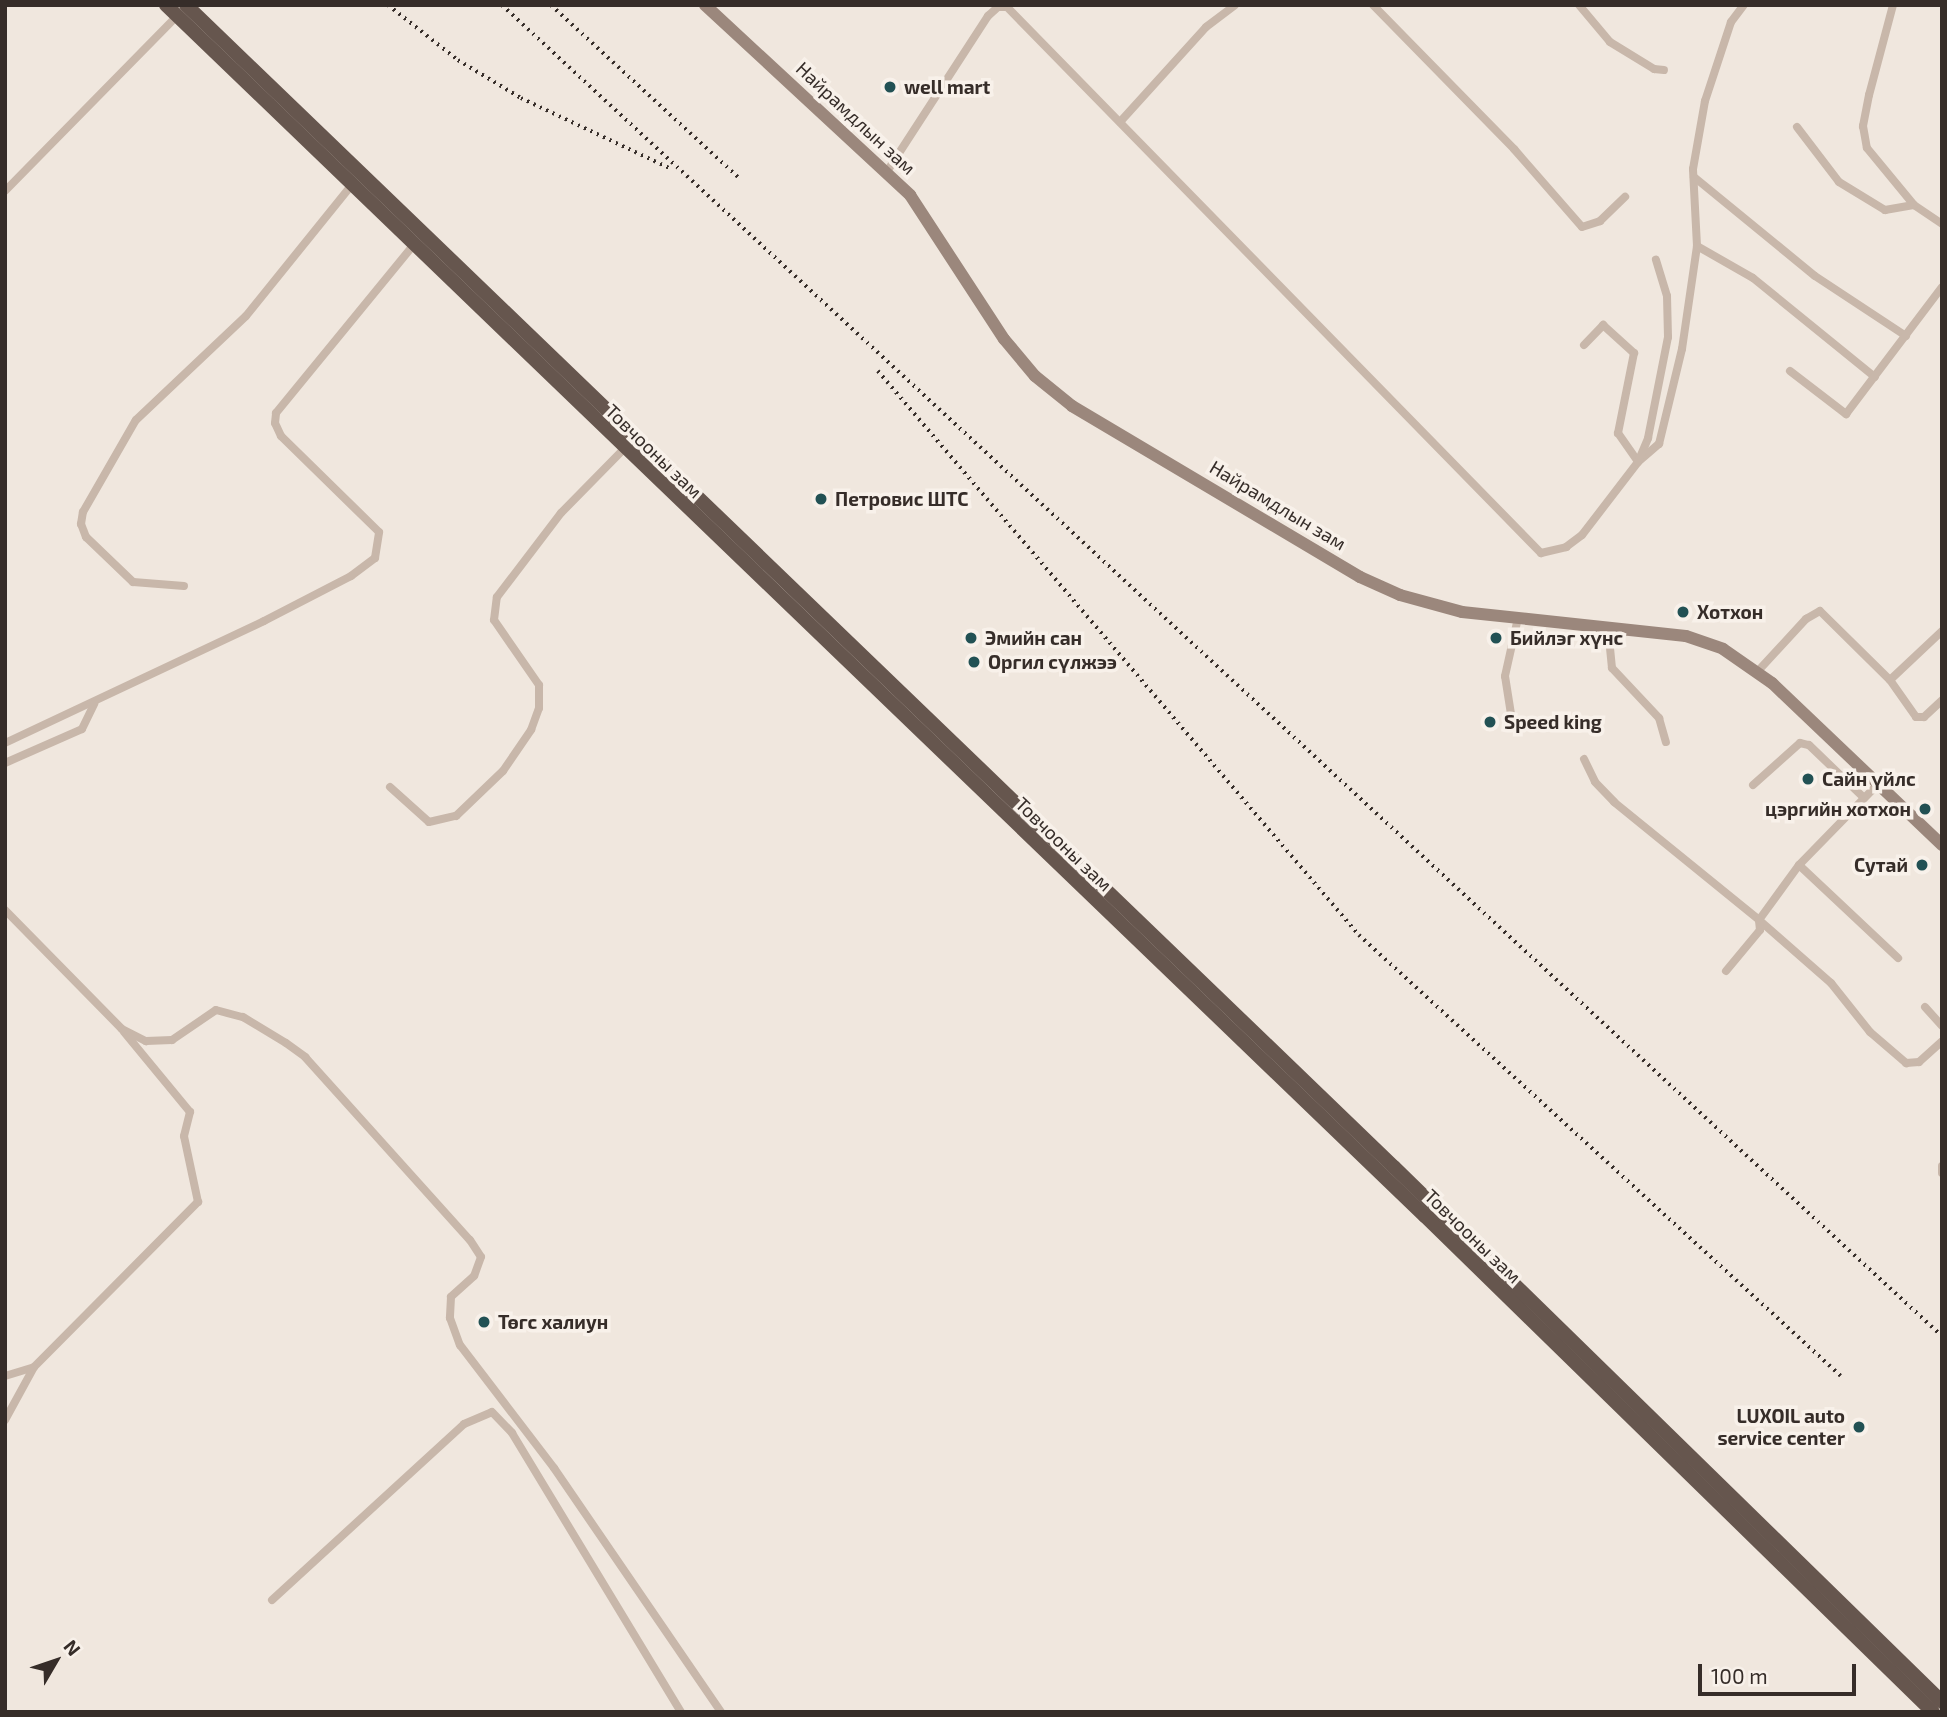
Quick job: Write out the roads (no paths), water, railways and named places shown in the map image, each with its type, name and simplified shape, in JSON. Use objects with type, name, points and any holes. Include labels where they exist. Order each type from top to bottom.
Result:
[{"type":"highway","name":"Товчооны зам","points":[[166,5],[182,11],[417,240],[1394,1167],[1934,1709]]},
{"type":"highway","name":"Товчооны зам","points":[[182,11],[351,186],[417,240],[624,449],[1425,1216],[1934,1709]]},
{"type":"main road","name":"Найрамдлын зам","points":[[705,5],[888,170],[928,218],[1003,339],[1035,376],[1072,406],[1374,584],[1435,607],[1700,640],[1758,671],[1942,845]]},
{"type":"street","points":[[1120,122],[1206,27],[1235,5]]},
{"type":"street","points":[[1579,5],[1610,42],[1654,69],[1664,70]]},
{"type":"street","points":[[1638,462],[1653,451],[1661,434],[1682,349],[1697,246],[1695,177],[1705,101],[1731,22],[1744,5]]},
{"type":"street","points":[[1893,5],[1863,126],[1867,148],[1914,205],[1942,224]]},
{"type":"street","points":[[1375,6],[1514,149],[1582,227],[1591,227],[1625,197]]},
{"type":"street","points":[[888,170],[998,7],[1012,11],[1534,549],[1541,553],[1566,547],[1582,535],[1638,462],[1648,438],[1668,337],[1667,296],[1656,260]]},
{"type":"street","points":[[5,191],[182,11]]},
{"type":"street","points":[[1797,127],[1839,182],[1885,210],[1914,205]]},
{"type":"street","points":[[1695,177],[1805,268],[1906,336]]},
{"type":"street","points":[[184,586],[133,582],[86,537],[81,524],[83,512],[136,420],[246,316],[351,186]]},
{"type":"street","points":[[5,743],[94,704],[275,616],[375,558],[379,532],[281,436],[275,423],[276,414],[417,240]]},
{"type":"street","points":[[1697,246],[1753,278],[1875,377]]},
{"type":"street","points":[[1790,372],[1846,414],[1942,287]]},
{"type":"street","points":[[1584,345],[1603,325],[1634,353],[1618,433],[1638,462]]},
{"type":"street","points":[[390,788],[429,822],[456,816],[503,771],[524,740],[539,708],[538,685],[494,620],[497,597],[561,513],[624,449]]},
{"type":"street","points":[[1758,671],[1806,619],[1820,611],[1890,680],[1896,695],[1918,718],[1942,700]]},
{"type":"street","points":[[1511,713],[1504,676],[1518,618]]},
{"type":"street","points":[[1608,628],[1612,668],[1659,718],[1666,742]]},
{"type":"street","points":[[1890,680],[1942,631]]},
{"type":"street","points":[[5,763],[82,729],[94,704]]},
{"type":"street","points":[[1753,785],[1800,743],[1824,759],[1864,798]]},
{"type":"street","points":[[1584,759],[1595,782],[1614,802],[1759,920],[1830,983],[1870,1032],[1906,1063],[1919,1062],[1942,1041]]},
{"type":"street","points":[[1726,971],[1760,930],[1759,920],[1799,865],[1878,783]]},
{"type":"street","points":[[1799,865],[1898,958]]},
{"type":"street","points":[[5,910],[122,1029],[190,1112],[184,1136],[198,1202],[34,1367],[5,1420]]},
{"type":"street","points":[[1925,1007],[1942,1026]]},
{"type":"street","points":[[122,1029],[146,1041],[172,1040],[216,1010],[265,1028],[305,1057],[470,1240],[481,1257],[474,1276],[451,1297],[450,1318],[460,1345],[554,1468],[721,1712]]},
{"type":"street","points":[[1942,1166],[1942,1173]]},
{"type":"street","points":[[5,1376],[34,1367]]},
{"type":"street","points":[[272,1600],[464,1424],[492,1412],[512,1433],[681,1712]]},
{"type":"railway","points":[[388,5],[458,60],[521,98],[669,168]]},
{"type":"railway","points":[[502,5],[1942,1336]]},
{"type":"railway","points":[[551,5],[738,177]]},
{"type":"railway","points":[[878,371],[1359,935],[1841,1376]]},
{"type":"place","name":"well mart","points":[[890,87]]},
{"type":"place","name":"Петровис ШТС","points":[[821,499]]},
{"type":"place","name":"Хотхон","points":[[1683,612]]},
{"type":"place","name":"Эмийн сан","points":[[971,638]]},
{"type":"place","name":"Бийлэг хүнс","points":[[1496,638]]},
{"type":"place","name":"Оргил сүлжээ","points":[[974,662]]},
{"type":"place","name":"Speed king","points":[[1490,722]]},
{"type":"place","name":"Сайн үйлс","points":[[1808,779]]},
{"type":"place","name":"цэргийн хотхон","points":[[1925,809]]},
{"type":"place","name":"Сутай","points":[[1922,865]]},
{"type":"place","name":"Төгс халиун","points":[[484,1322]]},
{"type":"place","name":"LUXOIL auto service center","points":[[1859,1427]]}]
